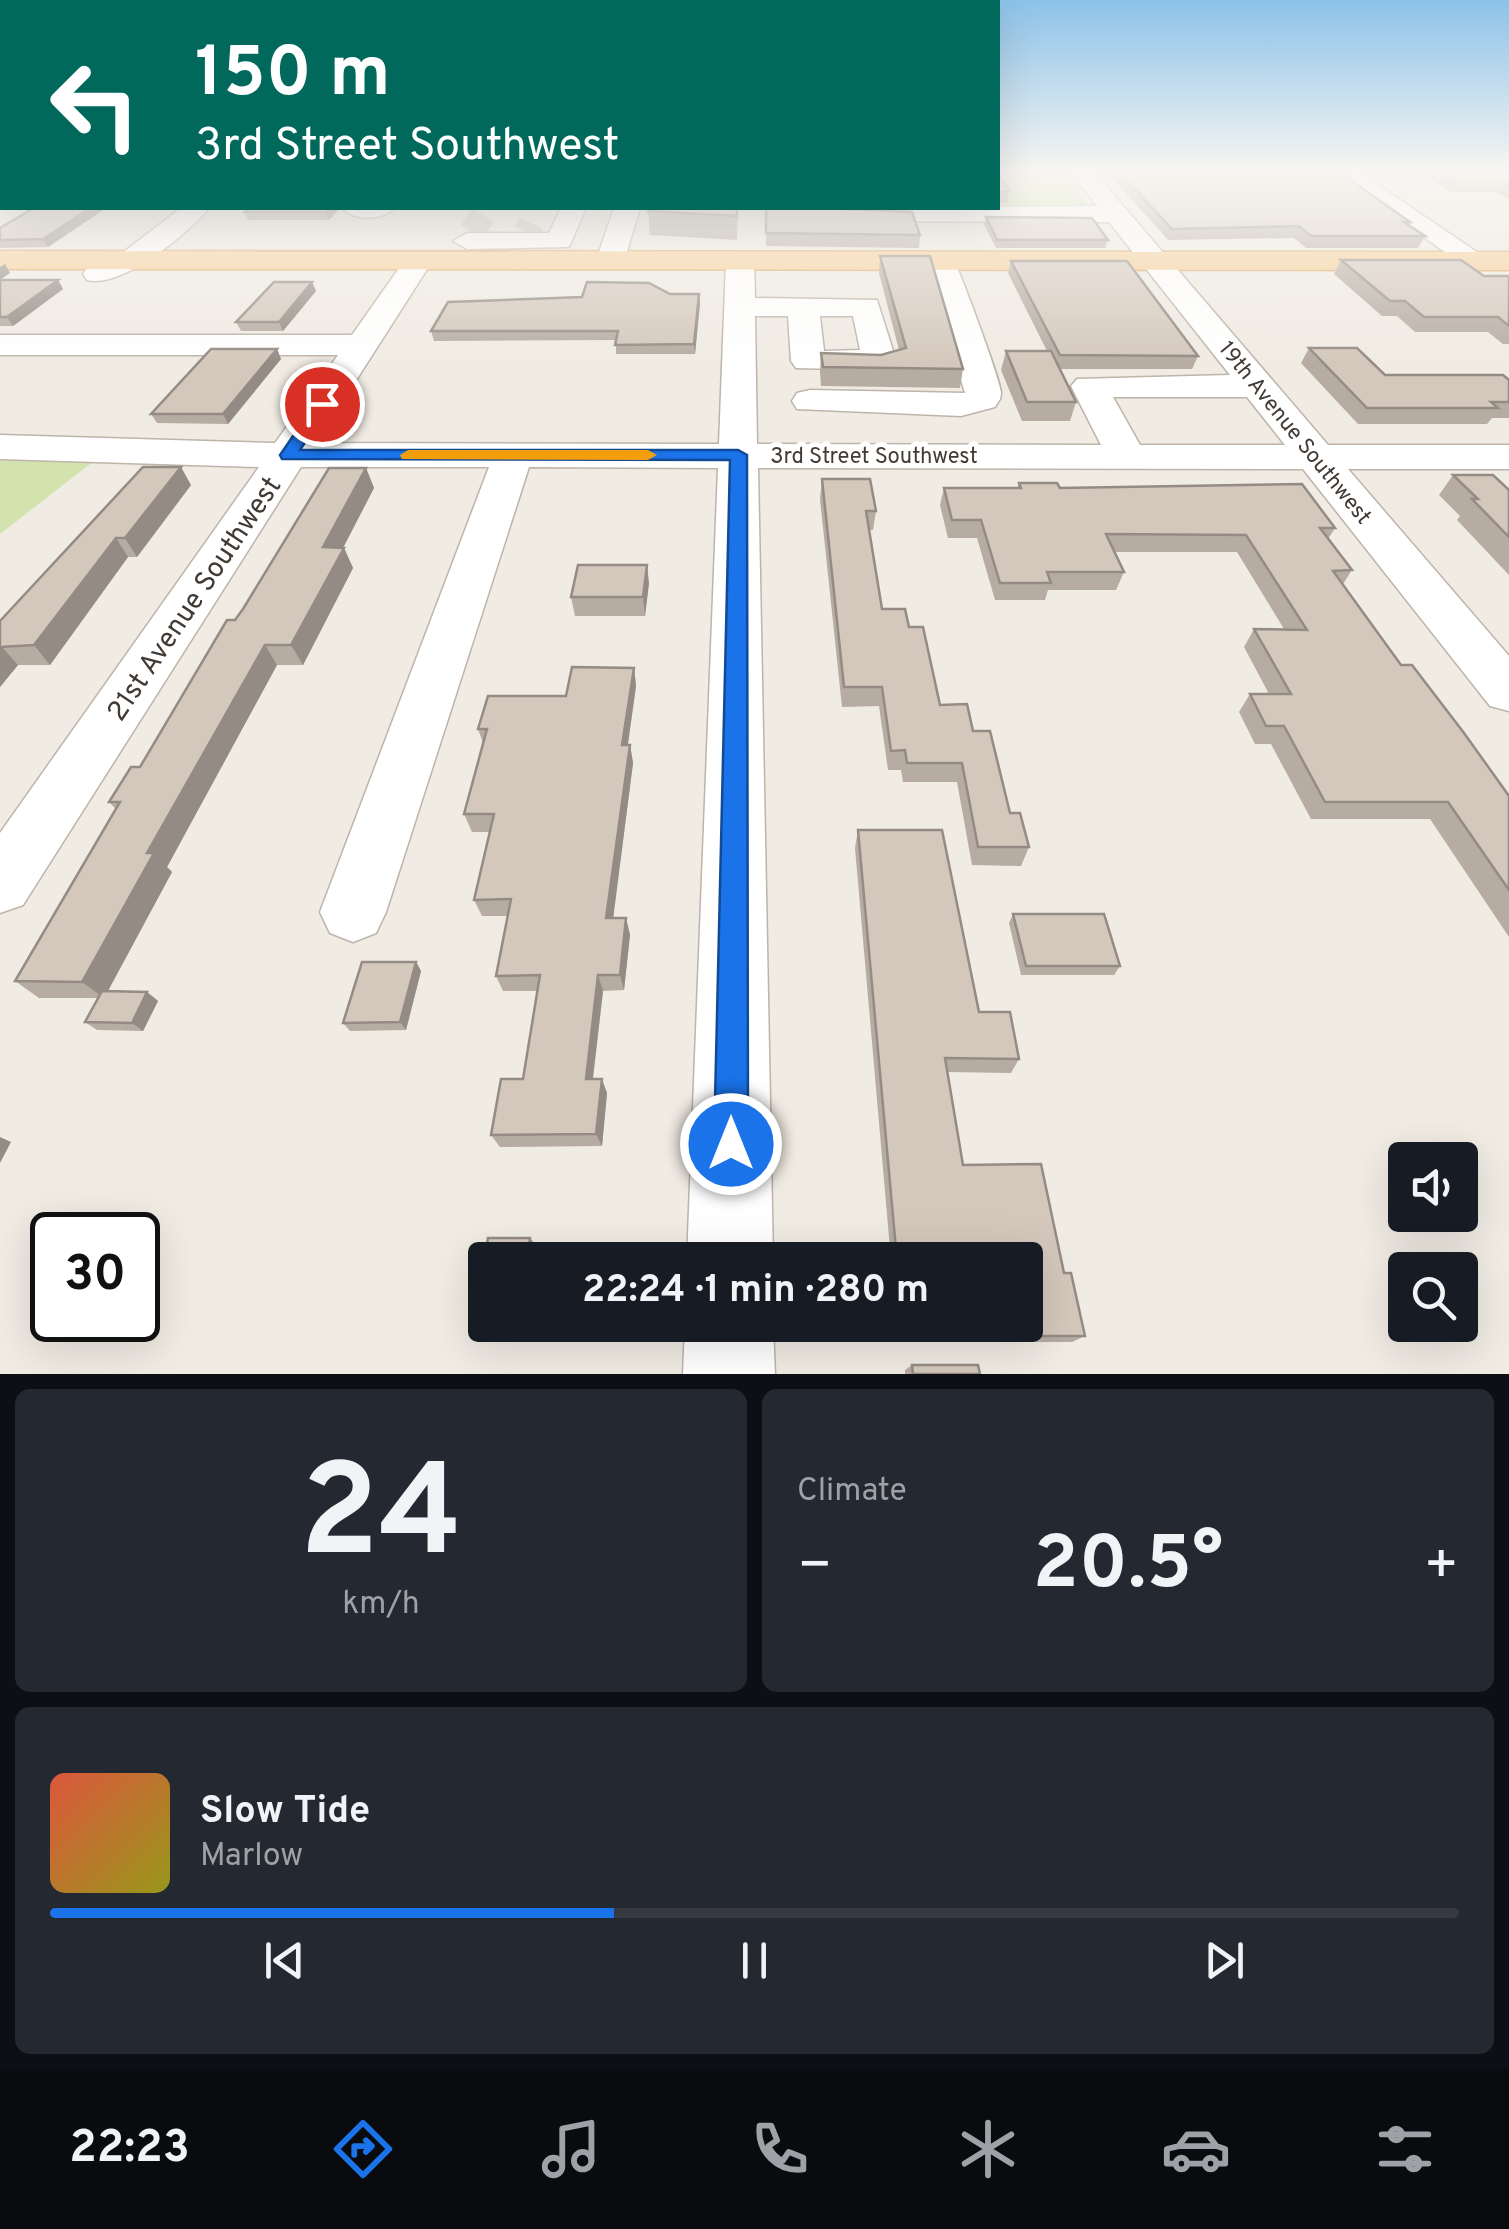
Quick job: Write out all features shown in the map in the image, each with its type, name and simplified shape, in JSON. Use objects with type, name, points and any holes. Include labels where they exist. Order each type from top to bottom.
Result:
[{"type":"main road","points":[[414,267],[502,236]]},
{"type":"main road","points":[[509,236],[610,261],[740,281]]},
{"type":"main road","points":[[0,260],[109,265],[414,267],[740,281],[944,267],[1509,274]]},
{"type":"main road","points":[[1163,268],[1509,262]]},
{"type":"main road","points":[[0,274],[109,265]]},
{"type":"street","points":[[109,265],[140,236]]},
{"type":"street","points":[[109,265],[153,236]]},
{"type":"street","points":[[568,251],[570,236]]},
{"type":"street","points":[[610,261],[618,236]]},
{"type":"street","name":"19th Avenue Southwest","points":[[1136,236],[1509,692]]},
{"type":"street","points":[[1439,236],[1476,261]]},
{"type":"street","name":"21st Avenue Southwest","points":[[0,886],[414,267]]},
{"type":"street","points":[[739,400],[961,405],[982,399],[944,267]]},
{"type":"street","points":[[730,1242],[740,281],[803,307],[866,307],[879,360],[808,361]]},
{"type":"street","points":[[803,307],[810,401]]},
{"type":"street","points":[[0,346],[362,345]]},
{"type":"street","points":[[1127,456],[1089,386],[1258,386]]},
{"type":"street","name":"3rd Street Southwest","points":[[0,448],[288,455],[1509,457]]},
{"type":"street","points":[[353,912],[513,456]]},
{"type":"street","points":[[728,1374],[729,1342]]},
{"type":"green space","points":[[0,434],[70,443],[94,461],[0,534]]},
{"type":"building","points":[[0,236],[47,236],[43,239],[0,240]]},
{"type":"building","points":[[995,236],[1105,236],[1108,240],[997,240]]},
{"type":"building","points":[[880,256],[930,256],[963,369],[823,367],[821,353],[881,355],[906,348]]},
{"type":"building","points":[[1341,260],[1461,260],[1484,276],[1509,276],[1509,326],[1498,317],[1424,317],[1405,301],[1390,301]]},
{"type":"building","points":[[1011,261],[1127,261],[1198,356],[1060,355]]},
{"type":"building","points":[[0,280],[58,280],[7,317],[0,317]]},
{"type":"building","points":[[274,282],[312,282],[279,322],[236,322]]},
{"type":"building","points":[[587,282],[649,283],[670,294],[699,294],[694,344],[615,345],[618,331],[431,331],[448,302],[582,297]]},
{"type":"building","points":[[1309,348],[1357,348],[1385,375],[1503,375],[1509,380],[1509,402],[1491,402],[1498,408],[1367,408]]},
{"type":"building","points":[[211,349],[277,349],[223,414],[151,414]]},
{"type":"building","points":[[1006,351],[1051,351],[1076,402],[1027,402]]},
{"type":"building","points":[[143,467],[181,467],[125,538],[116,538],[34,645],[0,647],[0,621]]},
{"type":"building","points":[[329,468],[366,468],[323,547],[344,548],[291,645],[265,645],[147,853],[154,853],[82,982],[15,981],[120,802],[109,802],[131,767],[140,767],[227,620],[235,620],[243,609]]},
{"type":"building","points":[[1453,475],[1493,475],[1509,490],[1509,537],[1472,499],[1478,499]]},
{"type":"building","points":[[822,479],[870,479],[876,511],[866,511],[882,609],[905,609],[909,627],[923,627],[940,705],[967,704],[973,731],[990,731],[1010,813],[1020,813],[1029,847],[978,847],[962,763],[907,763],[905,750],[891,751],[882,687],[844,687]]},
{"type":"building","points":[[1019,483],[1057,483],[1060,488],[1302,484],[1335,528],[1320,528],[1352,570],[1333,571],[1401,665],[1412,665],[1509,796],[1509,890],[1448,802],[1325,802],[1284,726],[1266,726],[1250,694],[1291,694],[1254,629],[1307,630],[1246,535],[1106,534],[1124,572],[1047,572],[1051,583],[1000,583],[981,520],[952,520],[944,488],[1021,488]]},
{"type":"building","points":[[578,565],[647,565],[643,597],[571,597]]},
{"type":"building","points":[[572,667],[634,668],[622,745],[630,745],[606,918],[626,918],[620,975],[598,975],[586,1079],[602,1079],[596,1134],[491,1135],[501,1079],[523,1079],[540,975],[496,976],[511,899],[474,900],[494,814],[464,814],[487,729],[478,729],[488,696],[566,696]]},
{"type":"building","points":[[858,830],[942,830],[979,1012],[1010,1012],[1019,1059],[945,1058],[963,1165],[1041,1164],[1064,1273],[1071,1273],[1085,1336],[1043,1336],[1043,1242],[895,1242]]},
{"type":"building","points":[[1013,914],[1104,914],[1120,966],[1026,966]]},
{"type":"building","points":[[362,962],[416,962],[400,1022],[343,1023]]},
{"type":"building","points":[[102,991],[147,992],[132,1023],[85,1022]]},
{"type":"building","points":[[488,1238],[530,1238],[529,1242],[487,1242]]},
{"type":"building","points":[[912,1365],[978,1365],[980,1374],[913,1374]]},
{"type":"slow traffic","points":[[408,455],[648,455]]},
{"type":"route","points":[[322,404],[288,455],[738,455],[731,1144]]}]
